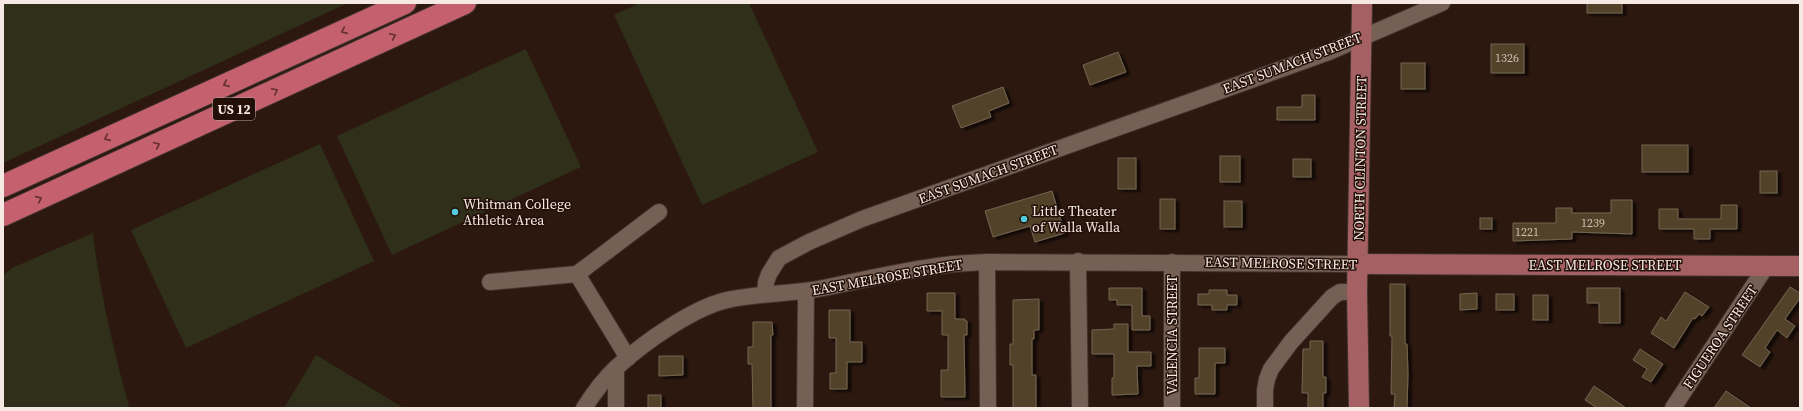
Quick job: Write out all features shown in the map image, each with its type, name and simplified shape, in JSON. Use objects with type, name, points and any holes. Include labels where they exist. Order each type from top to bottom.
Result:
[{"type":"highway","name":"US 12","points":[[3,186],[405,3]]},
{"type":"highway","name":"US 12","points":[[3,215],[465,3]]},
{"type":"main road","name":"NORTH CLINTON STREET","points":[[1359,408],[1357,292],[1362,3]]},
{"type":"main road","name":"EAST MELROSE STREET","points":[[1358,264],[1800,266]]},
{"type":"street","name":"EAST SUMACH STREET","points":[[765,294],[766,282],[769,274],[779,258],[809,242],[849,225],[1329,52],[1442,3]]},
{"type":"street","points":[[490,282],[577,274],[659,212]]},
{"type":"street","name":"EAST MELROSE STREET","points":[[765,294],[806,291],[945,265],[987,262],[1078,261],[1358,264]]},
{"type":"street","points":[[1078,261],[1080,408]]},
{"type":"street","points":[[987,262],[988,408]]},
{"type":"street","name":"VALENCIA STREET","points":[[1172,262],[1172,408]]},
{"type":"street","name":"FIGUEROA STREET","points":[[1672,408],[1767,265]]},
{"type":"street","points":[[577,274],[628,358]]},
{"type":"street","points":[[805,408],[806,291]]},
{"type":"street","points":[[1266,408],[1267,379],[1278,358],[1332,297],[1340,292],[1357,292]]},
{"type":"street","points":[[584,408],[594,393],[616,368],[668,328],[704,308],[731,299],[765,294]]},
{"type":"street","points":[[616,368],[616,408]]},
{"type":"shaded area","points":[[3,3],[348,3],[3,163]]},
{"type":"shaded area","points":[[640,3],[749,3],[818,152],[702,205],[614,15]]},
{"type":"shaded area","points":[[526,49],[581,167],[392,255],[337,136]]},
{"type":"shaded area","points":[[320,144],[374,261],[186,348],[131,230]]},
{"type":"shaded area","points":[[93,233],[103,299],[112,342],[129,406],[128,408],[3,408],[3,275],[14,267]]},
{"type":"shaded area","points":[[316,355],[404,408],[284,408]]},
{"type":"building","points":[[1587,3],[1622,3],[1622,13],[1587,13]]},
{"type":"building","points":[[1491,44],[1524,44],[1524,73],[1491,73]]},
{"type":"building","points":[[1118,52],[1126,72],[1090,85],[1083,65]]},
{"type":"building","points":[[1401,63],[1425,63],[1425,89],[1401,89]]},
{"type":"building","points":[[1003,87],[1009,103],[989,111],[991,117],[961,128],[952,106]]},
{"type":"building","points":[[1302,95],[1315,95],[1315,120],[1277,120],[1277,107],[1302,107]]},
{"type":"building","points":[[1642,145],[1688,145],[1688,172],[1642,172]]},
{"type":"building","points":[[1220,156],[1240,156],[1240,182],[1220,182]]},
{"type":"building","points":[[1118,158],[1136,158],[1136,189],[1118,189]]},
{"type":"building","points":[[1293,159],[1311,159],[1311,177],[1293,177]]},
{"type":"building","points":[[1760,171],[1777,171],[1777,193],[1760,193]]},
{"type":"building","name":"Little Theater of Walla Walla","points":[[1052,191],[1065,233],[1035,242],[1030,226],[993,237],[985,211]]},
{"type":"building","points":[[1160,199],[1175,199],[1175,229],[1160,229]]},
{"type":"building","points":[[1611,200],[1632,200],[1632,234],[1572,232],[1572,239],[1513,241],[1513,223],[1556,223],[1556,208],[1572,208],[1572,213],[1611,213]]},
{"type":"building","points":[[1224,201],[1242,201],[1242,227],[1224,227]]},
{"type":"building","points":[[1721,205],[1737,205],[1737,229],[1710,229],[1710,239],[1694,239],[1694,229],[1659,229],[1659,209],[1678,209],[1678,219],[1721,219]]},
{"type":"building","points":[[1480,218],[1492,218],[1492,229],[1480,229]]},
{"type":"building","points":[[1390,284],[1405,284],[1405,344],[1407,344],[1408,374],[1407,408],[1394,408],[1395,394],[1391,394],[1392,336],[1390,336]]},
{"type":"building","points":[[1790,287],[1800,293],[1800,298],[1785,319],[1795,326],[1787,338],[1777,330],[1765,348],[1770,352],[1760,367],[1742,355]]},
{"type":"building","points":[[1109,288],[1142,288],[1142,316],[1150,316],[1150,330],[1132,330],[1132,305],[1117,305],[1117,300],[1109,300]]},
{"type":"building","points":[[1587,288],[1620,288],[1620,323],[1599,323],[1599,303],[1587,303]]},
{"type":"building","points":[[1209,290],[1227,290],[1227,295],[1237,295],[1237,305],[1227,305],[1227,310],[1212,310],[1212,305],[1198,305],[1198,294],[1209,294]]},
{"type":"building","points":[[1685,292],[1709,307],[1702,316],[1699,314],[1695,319],[1693,318],[1674,348],[1651,333],[1661,317],[1666,321]]},
{"type":"building","points":[[927,293],[955,293],[955,319],[965,319],[965,321],[967,321],[967,335],[964,335],[965,397],[941,397],[941,370],[948,370],[948,335],[942,335],[942,311],[927,311]]},
{"type":"building","points":[[1477,293],[1477,309],[1460,310],[1460,294]]},
{"type":"building","points":[[1496,294],[1514,294],[1514,310],[1496,310]]},
{"type":"building","points":[[1533,295],[1548,295],[1548,320],[1533,320]]},
{"type":"building","points":[[1039,299],[1039,330],[1034,330],[1034,339],[1032,339],[1032,375],[1036,375],[1036,408],[1013,408],[1013,365],[1010,365],[1010,344],[1013,344],[1013,300]]},
{"type":"building","points":[[829,310],[850,310],[850,342],[862,342],[862,362],[847,362],[847,389],[830,389],[830,373],[836,373],[836,338],[829,338]]},
{"type":"building","points":[[753,322],[772,322],[771,408],[753,408],[752,364],[748,364],[748,347],[753,347]]},
{"type":"building","points":[[1114,324],[1128,324],[1128,352],[1151,352],[1151,366],[1137,366],[1138,394],[1112,395],[1114,354],[1092,354],[1092,330],[1114,329]]},
{"type":"building","points":[[1310,341],[1323,341],[1323,377],[1326,377],[1326,393],[1323,393],[1323,408],[1308,408],[1308,393],[1302,393],[1303,349],[1310,349]]},
{"type":"building","points":[[1199,348],[1225,348],[1225,363],[1215,363],[1215,394],[1195,394],[1195,378],[1199,378]]},
{"type":"building","points":[[1640,349],[1663,364],[1651,382],[1642,377],[1647,369],[1633,360]]},
{"type":"building","points":[[659,356],[683,356],[683,375],[659,376]]},
{"type":"building","points":[[1594,386],[1626,408],[1597,408],[1585,400]]},
{"type":"building","points":[[1726,391],[1751,408],[1714,408]]},
{"type":"building","points":[[648,395],[661,395],[661,408],[648,408]]},
{"type":"place","name":"Whitman College Athletic Area","points":[[455,212]]},
{"type":"place","name":"Little Theater of Walla Walla","points":[[1024,219]]}]
